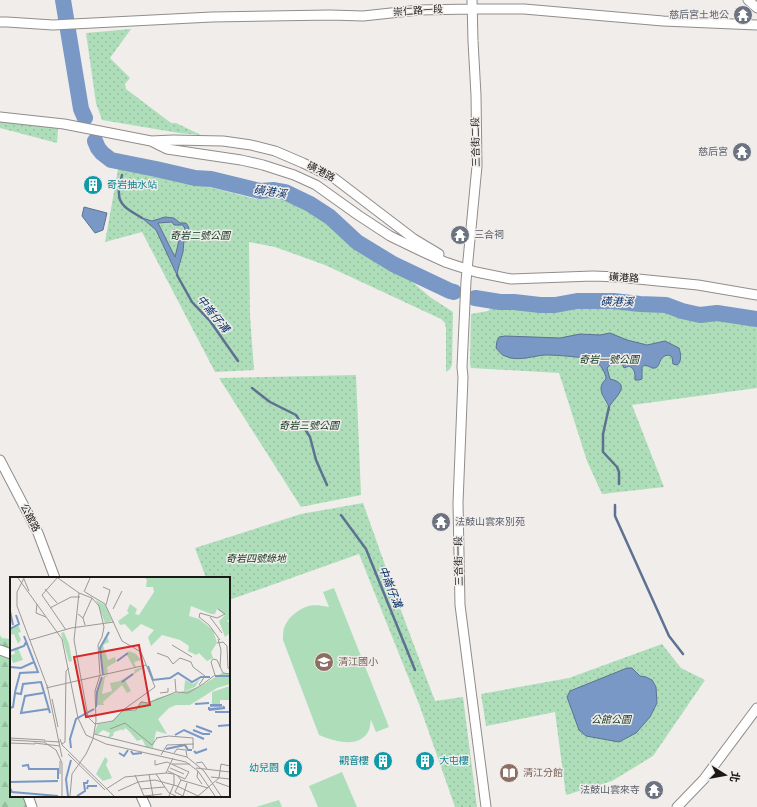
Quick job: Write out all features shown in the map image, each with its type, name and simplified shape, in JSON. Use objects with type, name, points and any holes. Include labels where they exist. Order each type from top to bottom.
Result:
[{"type":"street","points":[[748,0],[757,8]]},
{"type":"street","name":"崇仁路一段","points":[[0,22],[61,25],[212,17],[330,15],[362,16],[472,4],[524,10],[663,21],[757,25]]},
{"type":"street","name":"三合街二段","points":[[465,284],[477,166],[472,4]]},
{"type":"street","name":"磺港路","points":[[0,117],[64,124],[151,141],[223,141],[251,145],[275,151],[334,178],[414,239],[466,269]]},
{"type":"street","name":"磺港路","points":[[151,141],[167,149],[241,160],[294,175],[316,185],[390,236],[421,251],[466,269],[511,279],[593,276],[618,277],[684,283],[757,294]]},
{"type":"street","name":"三合街一段","points":[[465,284],[458,503],[460,605],[486,807]]},
{"type":"street","name":"公舘路","points":[[0,460],[38,533],[55,577]]},
{"type":"street","points":[[0,650],[10,654]]},
{"type":"street","points":[[677,807],[704,779],[757,708]]},
{"type":"street","points":[[28,797],[32,807]]},
{"type":"street","points":[[141,797],[146,807]]},
{"type":"green space","points":[[131,29],[110,58],[130,78],[125,84],[126,89],[171,123],[176,123],[201,135],[179,133],[102,120],[96,103],[86,33]]},
{"type":"green space","points":[[0,120],[58,128],[57,143],[0,128]]},
{"type":"green space","name":"奇岩二號公園","points":[[119,164],[256,199],[277,198],[285,200],[308,210],[356,244],[370,247],[384,255],[403,274],[430,297],[453,312],[452,365],[450,369],[446,372],[446,328],[445,323],[441,319],[325,265],[275,247],[249,242],[250,316],[254,370],[215,372],[142,232],[105,242]]},
{"type":"green space","name":"奇岩一號公園","points":[[492,307],[548,310],[596,307],[643,312],[666,312],[699,320],[720,318],[757,323],[757,388],[632,405],[664,487],[602,494],[587,461],[559,373],[471,368],[471,314],[488,311]]},
{"type":"green space","name":"奇岩三號公園","points":[[356,375],[361,495],[301,507],[219,378]]},
{"type":"green space","name":"奇岩四號綠地","points":[[363,503],[435,701],[463,697],[477,807],[455,807],[419,704],[359,554],[230,600],[230,577],[206,577],[195,548],[301,514]]},
{"type":"green space","points":[[334,588],[389,727],[376,732],[371,720],[369,731],[364,737],[352,742],[338,741],[319,735],[283,640],[284,628],[290,618],[298,611],[306,607],[318,605],[329,607],[323,592]]},
{"type":"green space","points":[[0,635],[2,638],[10,639],[10,797],[32,797],[35,807],[0,807]]},
{"type":"green space","name":"公館公園","points":[[662,644],[681,668],[705,680],[653,756],[612,781],[566,795],[555,712],[486,726],[481,694],[569,678]]},
{"type":"green space","points":[[342,772],[357,807],[318,807],[309,786]]},
{"type":"green space","points":[[279,800],[282,807],[256,807]]},
{"type":"water","points":[[84,207],[107,213],[103,230],[95,233],[82,216]]},
{"type":"water","points":[[165,217],[174,218],[180,223],[186,223],[188,226],[189,229],[185,238],[177,275],[156,230],[142,218],[152,221]],"holes":[[[172,222],[174,225],[183,225],[185,229],[180,236],[175,257],[158,223]]]},
{"type":"water","points":[[610,333],[627,340],[647,345],[665,341],[679,348],[681,355],[680,362],[677,365],[673,364],[672,357],[669,355],[665,356],[655,368],[645,365],[642,367],[642,379],[635,380],[634,370],[629,366],[624,368],[621,360],[617,359],[607,368],[610,379],[617,381],[621,387],[618,395],[609,407],[601,390],[601,386],[606,379],[605,374],[597,362],[579,357],[550,355],[515,359],[501,354],[496,348],[499,337],[505,336],[560,338],[580,334],[600,335]]},
{"type":"water","points":[[627,668],[632,668],[640,676],[652,680],[656,687],[657,703],[650,717],[636,733],[619,742],[586,736],[579,730],[567,697],[570,691]]},
{"type":"waterway","name":"磺港溪","points":[[63,0],[81,109],[85,118]]},
{"type":"waterway","name":"磺港溪","points":[[95,141],[102,153],[111,160],[195,178],[211,179],[260,191],[274,190],[285,192],[310,204],[330,217],[357,242],[393,264],[454,292]]},
{"type":"waterway","name":"中崙仔溝","points":[[122,175],[119,187],[121,202],[127,209],[142,218]]},
{"type":"waterway","name":"中崙仔溝","points":[[177,275],[192,302],[210,321],[238,361]]},
{"type":"waterway","name":"磺港溪","points":[[475,298],[500,302],[540,305],[555,305],[577,301],[613,301],[666,305],[682,311],[700,315],[717,313],[757,319]]},
{"type":"waterway","name":"中崙仔溝","points":[[252,388],[270,402],[296,415],[310,437],[316,460],[327,485]]},
{"type":"waterway","points":[[609,407],[603,434],[603,452],[617,467],[619,472],[619,484]]},
{"type":"waterway","points":[[615,505],[615,516],[669,636],[683,654]]},
{"type":"waterway","name":"中崙仔溝","points":[[341,515],[366,549],[415,670]]},
{"type":"place","name":"慈后宮土地公","points":[[743,15]]},
{"type":"place","name":"慈后宮","points":[[742,152]]},
{"type":"place","name":"奇岩抽水站","points":[[93,185]]},
{"type":"place","name":"三合祠","points":[[460,235]]},
{"type":"place","name":"法鼓山雲來別苑","points":[[441,522]]},
{"type":"place","name":"清江國小","points":[[324,662]]},
{"type":"place","name":"觀音樓","points":[[383,761]]},
{"type":"place","name":"大屯樓","points":[[425,761]]},
{"type":"place","name":"幼兒園","points":[[293,768]]},
{"type":"place","name":"清江分館","points":[[509,773]]},
{"type":"place","name":"法鼓山雲來寺","points":[[654,790]]}]
